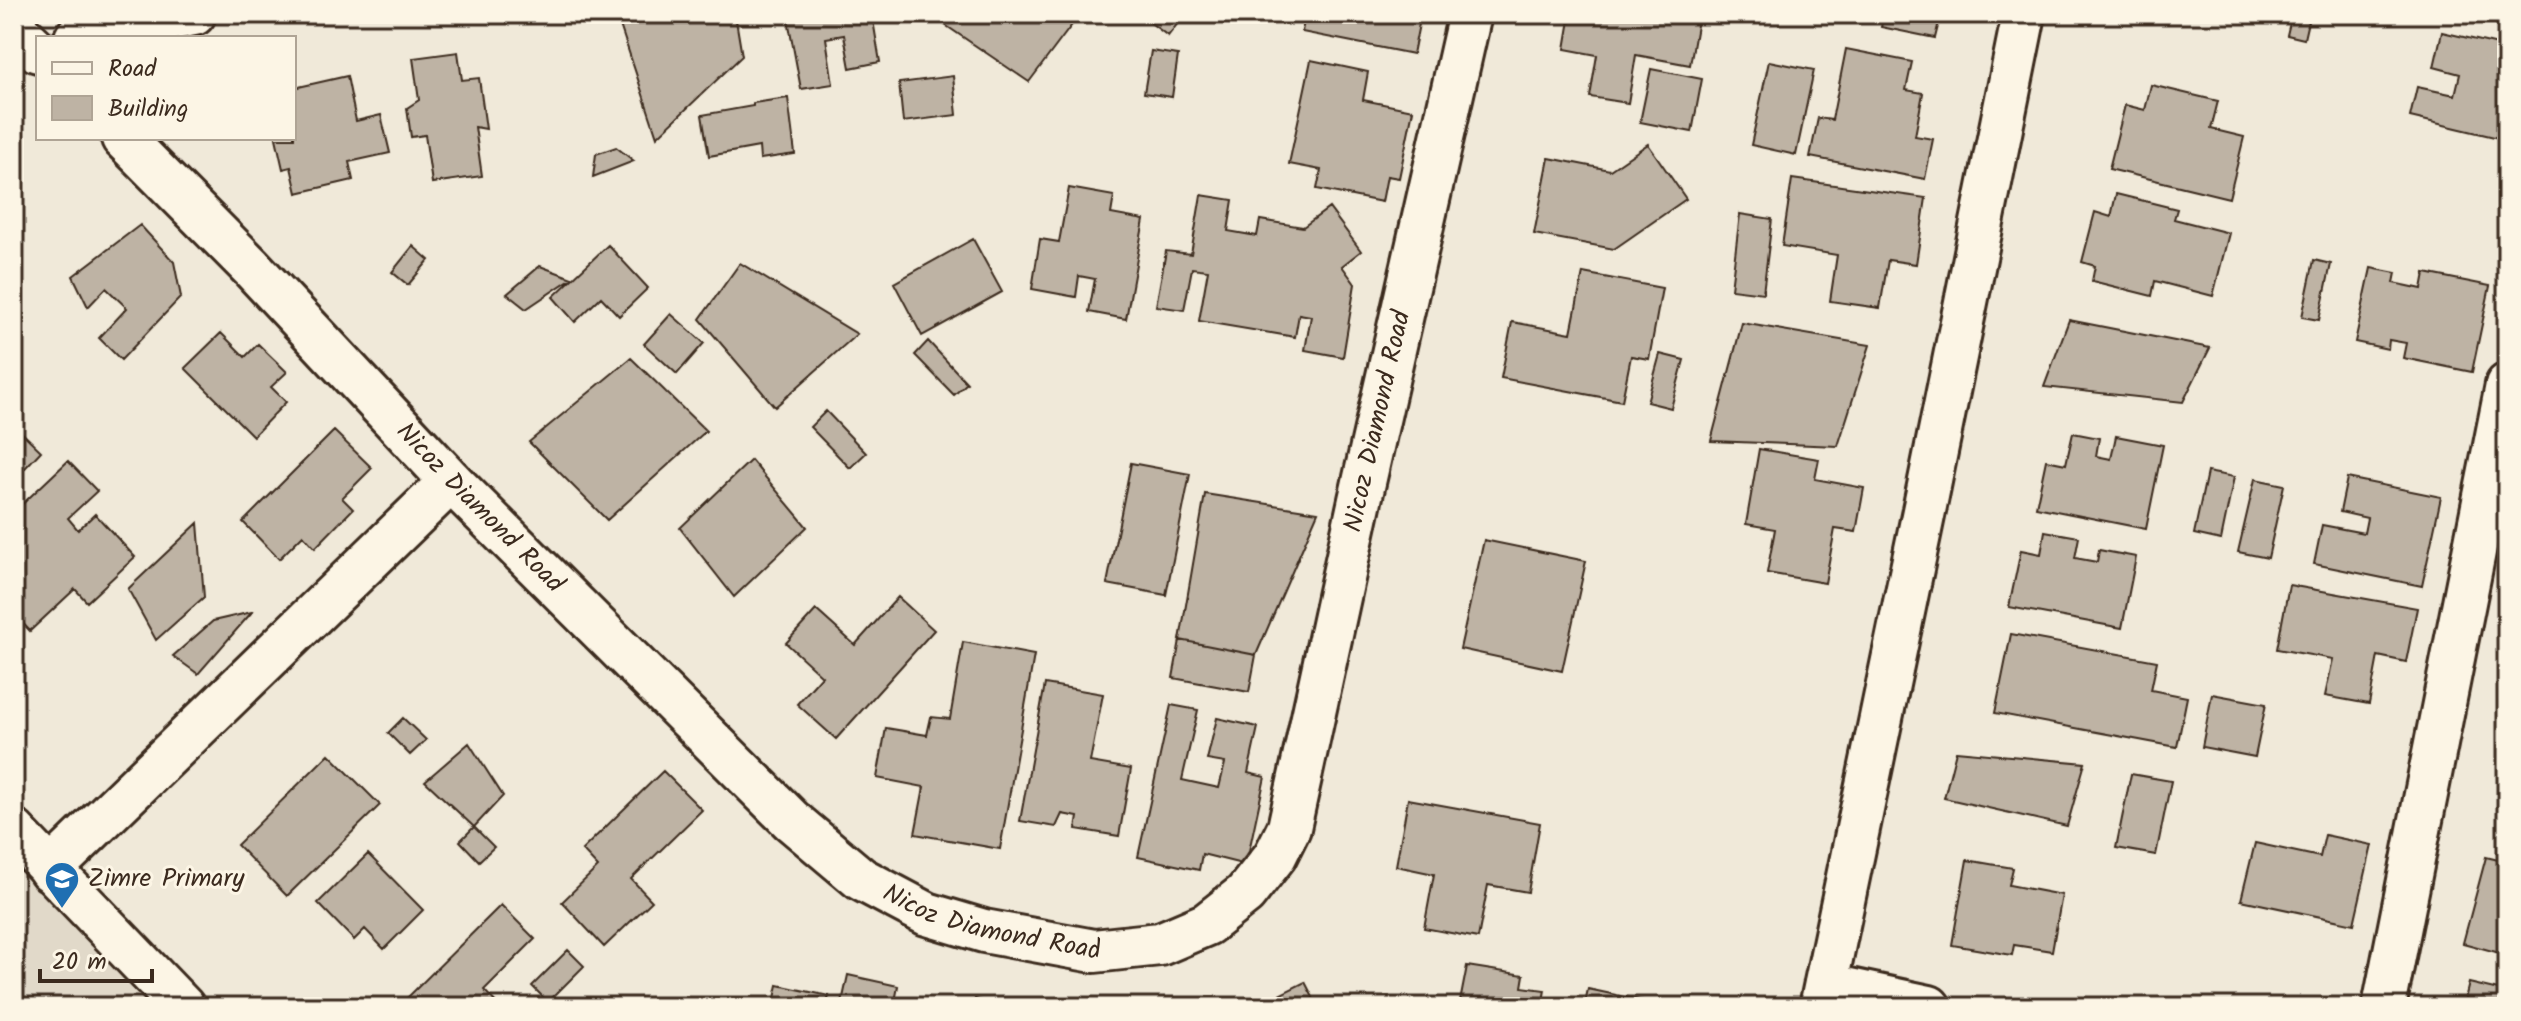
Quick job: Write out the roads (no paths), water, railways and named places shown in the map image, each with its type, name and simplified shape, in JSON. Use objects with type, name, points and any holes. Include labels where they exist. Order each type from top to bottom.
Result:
[{"type":"street","points":[[86,36],[194,14]]},
{"type":"street","name":"Nicoz Diamond Road","points":[[125,140],[251,267],[451,481],[791,820],[861,879],[927,914],[984,931],[1094,951],[1160,944],[1207,924],[1245,894],[1275,856],[1289,828],[1470,14]]},
{"type":"street","points":[[1929,1007],[1824,996],[2024,14]]},
{"type":"street","points":[[2384,1007],[2507,385]]},
{"type":"street","points":[[50,870],[451,481]]},
{"type":"street","points":[[14,831],[183,1007]]},
{"type":"place","name":"Zimre Primary","points":[[62,910]]}]
